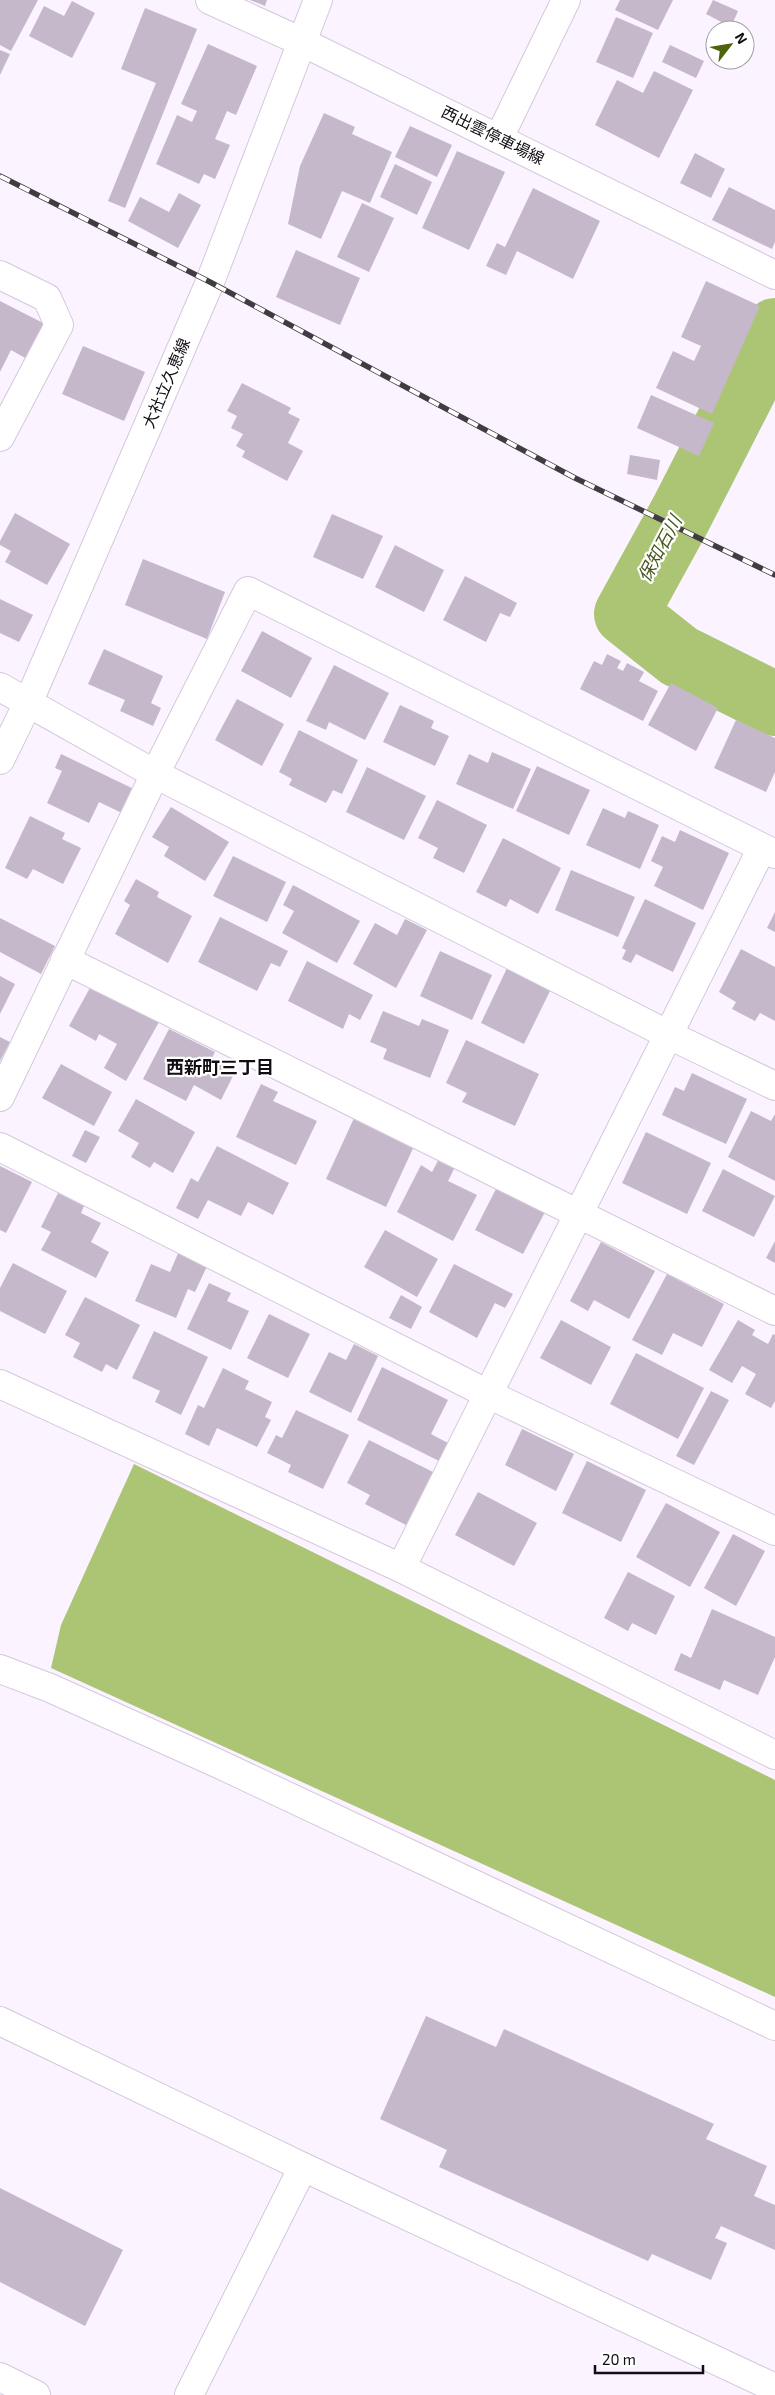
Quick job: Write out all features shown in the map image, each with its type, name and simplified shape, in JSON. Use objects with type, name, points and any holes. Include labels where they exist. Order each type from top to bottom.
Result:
[{"type":"street","name":"西出雲停車場線","points":[[210,0],[302,42],[775,275]]},
{"type":"street","name":"大社立久恵線","points":[[0,760],[29,701],[207,289],[318,0]]},
{"type":"street","points":[[499,138],[566,0]]},
{"type":"street","points":[[0,275],[46,298],[59,325],[0,437]]},
{"type":"street","points":[[0,1097],[155,774],[248,591],[768,851],[669,1035],[401,1568]]},
{"type":"street","points":[[0,687],[29,701],[155,774],[669,1035],[775,1086]]},
{"type":"street","points":[[65,960],[775,1311]]},
{"type":"street","points":[[0,1146],[488,1394],[775,1531]]},
{"type":"street","points":[[0,1385],[401,1568],[775,1755]]},
{"type":"street","points":[[0,1669],[50,1688],[219,1764],[775,2026]]},
{"type":"street","points":[[0,2021],[303,2167],[773,2388]]},
{"type":"street","points":[[189,2395],[303,2167]]},
{"type":"street","points":[[0,2377],[36,2395]]},
{"type":"shaded area","points":[[134,1464],[775,1780],[775,1997],[51,1668],[61,1625]]},
{"type":"building","points":[[0,0],[38,0],[11,51],[0,45]]},
{"type":"building","points":[[250,0],[267,0],[265,6]]},
{"type":"building","points":[[620,0],[673,0],[658,30],[615,10]]},
{"type":"building","points":[[713,0],[738,11],[734,20],[718,20],[706,14]]},
{"type":"building","points":[[72,1],[95,13],[72,58],[29,36],[44,6],[64,16]]},
{"type":"building","points":[[145,8],[197,29],[125,208],[108,201],[156,83],[121,69]]},
{"type":"building","points":[[616,17],[653,33],[633,78],[596,62]]},
{"type":"building","points":[[208,44],[257,66],[236,115],[227,111],[215,139],[230,145],[215,179],[204,174],[199,184],[156,164],[177,115],[192,122],[197,111],[181,104]]},
{"type":"building","points":[[670,45],[704,61],[696,78],[662,62]]},
{"type":"building","points":[[0,50],[10,54],[0,75]]},
{"type":"building","points":[[654,71],[693,90],[659,158],[595,125],[617,80],[643,93]]},
{"type":"building","points":[[324,113],[355,127],[352,134],[392,152],[370,203],[342,191],[321,239],[288,224],[300,166]]},
{"type":"building","points":[[410,126],[452,145],[437,177],[395,157]]},
{"type":"building","points":[[457,151],[505,172],[469,250],[422,228]]},
{"type":"building","points":[[695,153],[725,169],[711,198],[680,183]]},
{"type":"building","points":[[395,164],[432,182],[417,215],[380,197]]},
{"type":"building","points":[[729,187],[775,210],[775,242],[772,249],[712,220]]},
{"type":"building","points":[[533,188],[600,221],[573,279],[517,251],[506,275],[486,266],[497,243],[505,247]]},
{"type":"building","points":[[179,193],[201,205],[178,248],[128,221],[140,197],[169,212]]},
{"type":"building","points":[[362,203],[394,218],[369,272],[337,257]]},
{"type":"building","points":[[296,250],[360,278],[340,325],[276,297]]},
{"type":"building","points":[[706,281],[760,306],[712,414],[656,388],[673,351],[694,361],[701,346],[681,337]]},
{"type":"building","points":[[0,301],[45,324],[27,359],[11,350],[0,372]]},
{"type":"building","points":[[83,346],[145,372],[124,421],[62,394]]},
{"type":"building","points":[[242,383],[291,408],[288,413],[300,419],[288,443],[303,451],[287,481],[242,457],[245,451],[236,446],[243,434],[231,428],[237,416],[227,411]]},
{"type":"building","points":[[651,395],[714,423],[699,456],[637,428]]},
{"type":"building","points":[[630,455],[660,460],[657,480],[627,474]]},
{"type":"building","points":[[15,513],[70,544],[47,585],[5,562],[11,551],[0,545],[0,541]]},
{"type":"building","points":[[332,514],[383,536],[363,579],[313,557]]},
{"type":"building","points":[[395,545],[444,570],[424,612],[375,587]]},
{"type":"building","points":[[143,559],[225,592],[207,639],[125,605]]},
{"type":"building","points":[[465,576],[517,603],[510,617],[500,613],[486,642],[443,620]]},
{"type":"building","points":[[0,599],[33,615],[19,642],[0,633]]},
{"type":"building","points":[[262,631],[312,658],[291,698],[241,671]]},
{"type":"building","points":[[104,649],[163,676],[151,703],[161,708],[153,726],[120,711],[125,700],[88,684]]},
{"type":"building","points":[[607,654],[621,661],[617,668],[623,671],[627,663],[644,672],[639,681],[658,691],[643,721],[580,689],[594,661],[602,665]]},
{"type":"building","points":[[334,665],[389,693],[365,740],[329,722],[326,730],[306,721]]},
{"type":"building","points":[[671,683],[718,708],[696,751],[648,725]]},
{"type":"building","points":[[237,699],[284,724],[262,766],[215,740]]},
{"type":"building","points":[[400,705],[434,721],[431,728],[449,736],[435,766],[383,742]]},
{"type":"building","points":[[736,720],[775,738],[775,772],[766,792],[714,768]]},
{"type":"building","points":[[299,730],[358,760],[342,794],[333,790],[326,803],[289,785],[292,779],[279,772]]},
{"type":"building","points":[[492,752],[531,769],[513,809],[456,784],[469,754],[488,763]]},
{"type":"building","points":[[61,754],[136,790],[124,814],[99,802],[89,823],[47,803],[62,771],[55,768]]},
{"type":"building","points":[[537,766],[590,790],[569,835],[516,811]]},
{"type":"building","points":[[367,767],[426,796],[404,840],[346,812]]},
{"type":"building","points":[[437,800],[487,825],[464,873],[433,858],[438,848],[418,838]]},
{"type":"building","points":[[171,807],[229,842],[205,881],[164,856],[169,847],[152,837]]},
{"type":"building","points":[[603,808],[625,818],[628,811],[659,825],[640,869],[586,845]]},
{"type":"building","points":[[30,816],[65,833],[62,839],[81,848],[63,884],[33,869],[27,879],[5,868]]},
{"type":"building","points":[[680,830],[729,853],[703,910],[654,886],[663,867],[651,861],[662,836],[675,842]]},
{"type":"building","points":[[503,838],[561,868],[538,914],[510,899],[506,907],[476,892]]},
{"type":"building","points":[[233,856],[286,882],[267,922],[213,896]]},
{"type":"building","points":[[571,870],[635,897],[618,937],[555,910]]},
{"type":"building","points":[[136,879],[159,892],[157,897],[192,916],[168,963],[115,934],[130,905],[124,901]]},
{"type":"building","points":[[293,885],[360,921],[337,963],[282,933],[294,911],[283,905]]},
{"type":"building","points":[[645,899],[696,923],[673,972],[636,954],[631,963],[622,959],[626,950],[622,948]]},
{"type":"building","points":[[775,912],[775,932],[767,928]]},
{"type":"building","points":[[220,917],[288,951],[280,967],[271,963],[257,991],[198,962]]},
{"type":"building","points":[[0,918],[55,946],[41,974],[0,952]]},
{"type":"building","points":[[405,919],[427,930],[396,988],[353,964],[375,923],[397,935]]},
{"type":"building","points":[[741,949],[775,967],[775,1021],[760,1013],[755,1021],[732,1009],[736,1002],[719,992]]},
{"type":"building","points":[[440,951],[492,975],[472,1020],[420,996]]},
{"type":"building","points":[[307,961],[373,995],[360,1020],[349,1014],[343,1029],[288,1001]]},
{"type":"building","points":[[507,968],[551,989],[524,1044],[481,1023]]},
{"type":"building","points":[[0,976],[15,984],[0,1014]]},
{"type":"building","points":[[91,986],[159,1022],[126,1081],[104,1068],[117,1044],[99,1034],[96,1041],[69,1026]]},
{"type":"building","points":[[383,1011],[419,1026],[422,1019],[449,1030],[430,1078],[383,1059],[387,1049],[370,1042]]},
{"type":"building","points":[[169,1029],[215,1052],[211,1060],[235,1072],[221,1100],[194,1085],[186,1101],[143,1079]]},
{"type":"building","points":[[0,1037],[10,1042],[0,1061]]},
{"type":"building","points":[[466,1040],[539,1074],[515,1126],[462,1102],[467,1093],[446,1083]]},
{"type":"building","points":[[61,1064],[112,1092],[94,1126],[42,1098]]},
{"type":"building","points":[[692,1073],[747,1099],[726,1144],[662,1115],[675,1087],[684,1091]]},
{"type":"building","points":[[261,1084],[278,1092],[273,1101],[317,1121],[296,1165],[236,1137]]},
{"type":"building","points":[[136,1099],[195,1132],[173,1173],[154,1162],[150,1168],[131,1157],[139,1143],[118,1131]]},
{"type":"building","points":[[751,1111],[771,1121],[775,1114],[775,1181],[728,1157]]},
{"type":"building","points":[[355,1116],[415,1144],[386,1207],[326,1179]]},
{"type":"building","points":[[85,1130],[100,1137],[86,1163],[72,1156]]},
{"type":"building","points":[[646,1132],[711,1163],[687,1214],[622,1183]]},
{"type":"building","points":[[217,1146],[289,1183],[273,1215],[248,1202],[241,1216],[208,1200],[198,1219],[176,1208],[191,1178],[198,1182]]},
{"type":"building","points":[[440,1157],[456,1165],[448,1181],[477,1195],[453,1241],[397,1212],[421,1165],[432,1172]]},
{"type":"building","points":[[0,1166],[32,1182],[6,1233],[0,1230]]},
{"type":"building","points":[[723,1169],[775,1196],[754,1237],[702,1211]]},
{"type":"building","points":[[497,1187],[545,1212],[523,1254],[475,1230]]},
{"type":"building","points":[[58,1193],[84,1206],[81,1213],[101,1223],[91,1242],[109,1252],[96,1278],[41,1250],[51,1232],[41,1227]]},
{"type":"building","points":[[385,1230],[438,1259],[417,1297],[364,1267]]},
{"type":"building","points":[[775,1241],[775,1263],[766,1258]]},
{"type":"building","points":[[601,1242],[655,1271],[629,1319],[594,1300],[588,1311],[570,1301]]},
{"type":"building","points":[[179,1251],[208,1264],[195,1292],[188,1289],[176,1318],[135,1301],[151,1264],[170,1272]]},
{"type":"building","points":[[13,1263],[67,1291],[45,1334],[0,1311],[0,1288]]},
{"type":"building","points":[[454,1264],[513,1294],[505,1308],[495,1303],[477,1338],[429,1312]]},
{"type":"building","points":[[667,1274],[724,1304],[702,1347],[673,1333],[662,1355],[632,1340]]},
{"type":"building","points":[[209,1283],[231,1293],[227,1301],[249,1311],[231,1350],[187,1329]]},
{"type":"building","points":[[401,1295],[422,1307],[411,1329],[389,1318]]},
{"type":"building","points":[[85,1297],[140,1325],[117,1370],[106,1364],[102,1372],[73,1357],[80,1343],[65,1335]]},
{"type":"building","points":[[269,1314],[310,1334],[288,1378],[247,1358]]},
{"type":"building","points":[[561,1320],[611,1347],[591,1385],[540,1358]]},
{"type":"building","points":[[738,1320],[755,1330],[752,1335],[768,1344],[773,1334],[775,1335],[775,1401],[771,1408],[745,1394],[756,1374],[742,1366],[732,1383],[709,1370]]},
{"type":"building","points":[[154,1331],[208,1357],[181,1415],[155,1402],[160,1391],[132,1378]]},
{"type":"building","points":[[354,1344],[378,1356],[351,1413],[309,1392],[329,1352],[346,1360]]},
{"type":"building","points":[[636,1353],[704,1388],[678,1439],[610,1404]]},
{"type":"building","points":[[382,1367],[448,1400],[431,1434],[448,1443],[439,1461],[357,1420]]},
{"type":"building","points":[[223,1368],[249,1381],[245,1389],[272,1402],[265,1417],[271,1420],[257,1447],[217,1428],[209,1446],[185,1434],[198,1405],[204,1408]]},
{"type":"building","points":[[711,1391],[729,1400],[694,1465],[676,1456]]},
{"type":"building","points":[[296,1410],[349,1435],[323,1489],[288,1472],[291,1465],[267,1453],[276,1435],[282,1438]]},
{"type":"building","points":[[522,1429],[574,1454],[556,1491],[505,1465]]},
{"type":"building","points":[[369,1440],[433,1472],[406,1525],[365,1504],[370,1495],[347,1483]]},
{"type":"building","points":[[587,1461],[646,1490],[621,1542],[562,1513]]},
{"type":"building","points":[[478,1492],[537,1523],[514,1566],[455,1535]]},
{"type":"building","points":[[666,1503],[720,1532],[690,1587],[636,1557]]},
{"type":"building","points":[[733,1534],[765,1551],[736,1606],[704,1588]]},
{"type":"building","points":[[628,1572],[675,1596],[656,1635],[632,1623],[628,1631],[604,1618]]},
{"type":"building","points":[[712,1609],[775,1637],[775,1657],[758,1695],[724,1680],[720,1690],[674,1670],[681,1653],[691,1658]]},
{"type":"building","points":[[426,2016],[496,2047],[504,2029],[714,2124],[706,2139],[767,2166],[754,2196],[775,2205],[775,2250],[721,2226],[715,2238],[727,2243],[711,2280],[652,2254],[648,2261],[439,2167],[447,2150],[380,2119]]},
{"type":"building","points":[[0,2188],[123,2250],[85,2326],[0,2282]]},
{"type":"waterway","name":"保知石川","points":[[775,330],[682,512],[626,614],[679,656],[775,704]]},
{"type":"railway","points":[[0,176],[210,282],[575,478],[775,575]]},
{"type":"district","name":"西新町三丁目","points":[[220,1068]]}]
